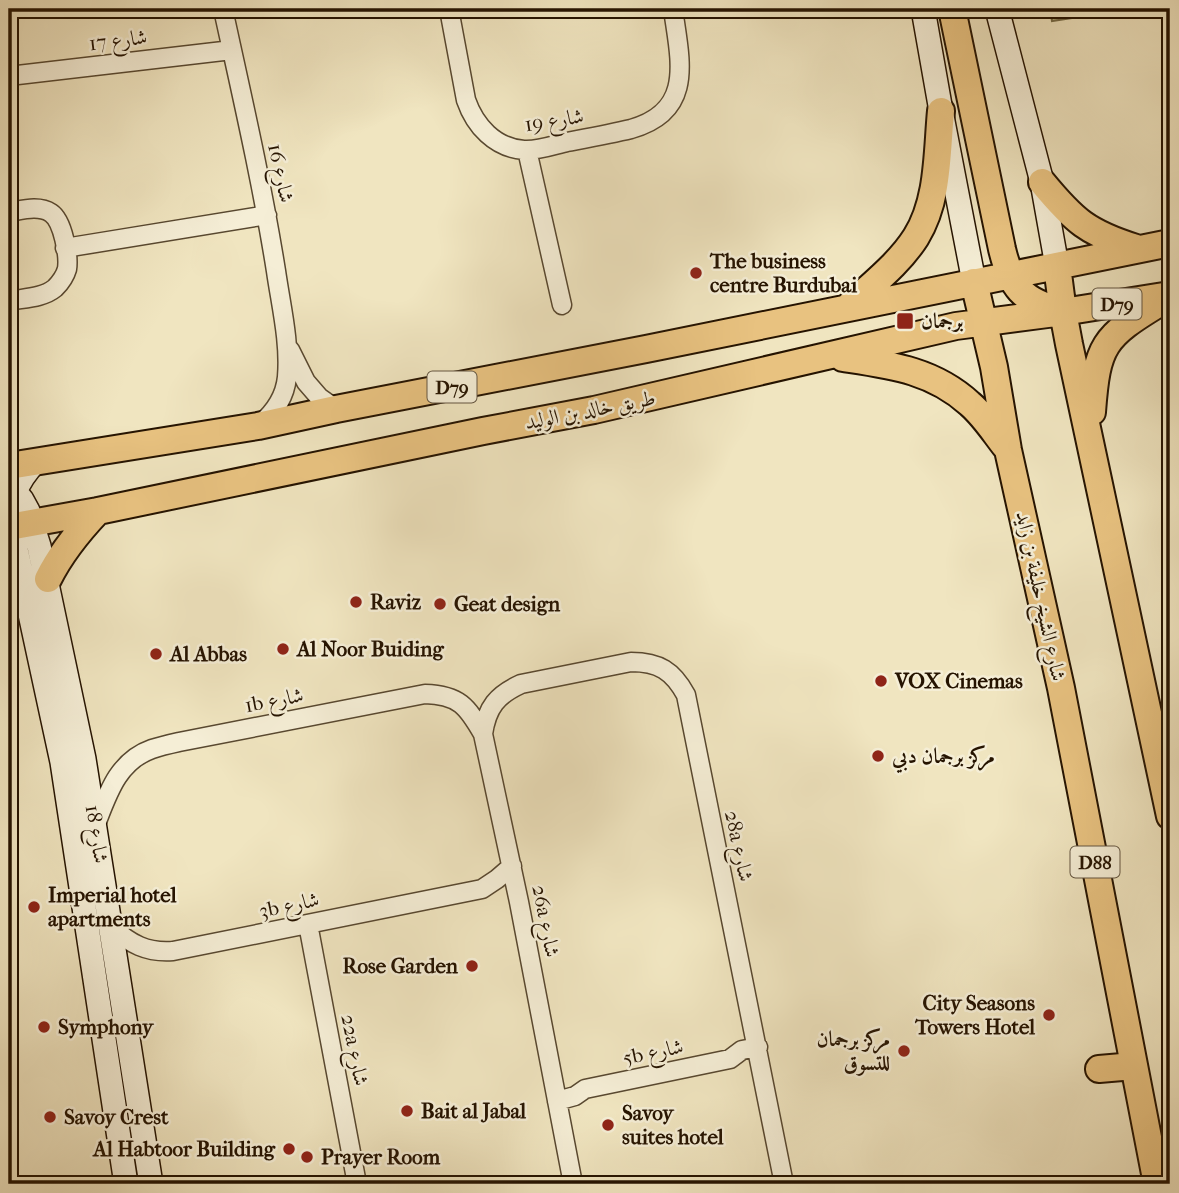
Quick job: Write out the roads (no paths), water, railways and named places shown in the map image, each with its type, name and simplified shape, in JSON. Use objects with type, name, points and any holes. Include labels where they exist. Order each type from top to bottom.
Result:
[{"type":"main road","points":[[953,9],[1009,276],[1018,289],[1030,299],[1063,312]]},
{"type":"main road","points":[[848,307],[896,261],[916,237],[934,186],[941,111]]},
{"type":"main road","points":[[1042,182],[1070,215],[1084,226],[1113,241],[1138,248]]},
{"type":"main road","name":"D79","points":[[11,480],[35,462],[258,426],[1170,243]]},
{"type":"main road","points":[[1057,266],[1063,312],[1090,446],[1170,816]]},
{"type":"main road","name":"شارع الشيخ خليفة بن زايد","points":[[974,282],[1061,688],[1157,1184]]},
{"type":"main road","points":[[1090,446],[1094,382],[1105,345],[1129,321],[1170,296]]},
{"type":"main road","name":"طريق خالد بن الوليد","points":[[17,525],[98,511],[594,410],[956,326],[1170,296]]},
{"type":"main road","points":[[828,356],[891,365],[935,380],[971,404],[1008,450]]},
{"type":"main road","points":[[48,579],[59,558],[98,511]]},
{"type":"main road","points":[[1099,1069],[1134,1066]]},
{"type":"street","name":"شارع 16","points":[[223,9],[267,215],[288,347],[284,389],[274,410],[258,426]]},
{"type":"street","name":"شارع 19","points":[[449,9],[470,111],[484,132],[505,145],[527,150],[647,125],[661,116],[678,89],[680,73],[673,9]]},
{"type":"street","name":"شارع الشيخ خليفة بن زايد","points":[[923,9],[974,282]]},
{"type":"street","points":[[997,9],[1042,182],[1057,266]]},
{"type":"street","name":"شارع 17","points":[[9,76],[232,50]]},
{"type":"street","points":[[527,150],[562,305]]},
{"type":"street","points":[[9,212],[34,208],[52,214],[62,229],[67,268],[63,279],[47,293],[9,301]]},
{"type":"street","points":[[65,248],[267,215]]},
{"type":"street","name":"شارع 16","points":[[288,347],[306,382],[319,397],[336,409]]},
{"type":"street","name":"شارع 18","points":[[11,480],[12,502],[62,762],[126,1184]]},
{"type":"street","name":"شارع 18","points":[[17,525],[48,579],[96,824],[151,1184]]},
{"type":"street","name":"28a شارع","points":[[483,734],[485,721],[498,698],[521,684],[631,662],[647,662],[661,667],[672,674],[680,684],[689,707],[784,1184]]},
{"type":"street","name":"1b شارع","points":[[96,824],[110,789],[122,769],[151,749],[179,742],[425,694],[441,694],[455,699],[466,708],[483,734]]},
{"type":"street","name":"26a شارع","points":[[483,734],[512,866],[573,1184]]},
{"type":"street","name":"3b شارع","points":[[112,927],[140,948],[173,951],[481,889],[512,866]]},
{"type":"street","name":"3b شارع","points":[[481,889],[501,893],[519,902]]},
{"type":"street","name":"22a شارع","points":[[309,924],[357,1184]]},
{"type":"street","name":"5b شارع","points":[[556,1095],[572,1085],[585,1089],[730,1059],[744,1063],[759,1055]]},
{"type":"place","name":"The business centre Burdubai","points":[[696,273]]},
{"type":"place","name":"برجمان","points":[[905,321]]},
{"type":"place","name":"Raviz","points":[[356,602]]},
{"type":"place","name":"Geat design","points":[[440,604]]},
{"type":"place","name":"Al Noor Buiding","points":[[283,649]]},
{"type":"place","name":"Al Abbas","points":[[156,654]]},
{"type":"place","name":"VOX Cinemas","points":[[881,681]]},
{"type":"place","name":"مركز برجمان دبي","points":[[878,756]]},
{"type":"place","name":"Imperial hotel apartments","points":[[34,907]]},
{"type":"place","name":"Rose Garden","points":[[472,966]]},
{"type":"place","name":"City Seasons Towers Hotel","points":[[1049,1015]]},
{"type":"place","name":"Symphony","points":[[44,1027]]},
{"type":"place","name":"مركز برجمان للتسوق","points":[[904,1051]]},
{"type":"place","name":"Bait al Jabal","points":[[407,1111]]},
{"type":"place","name":"Savoy Crest","points":[[50,1117]]},
{"type":"place","name":"Savoy suites hotel","points":[[608,1125]]},
{"type":"place","name":"Al Habtoor Building","points":[[289,1149]]},
{"type":"place","name":"Prayer Room","points":[[307,1157]]}]
